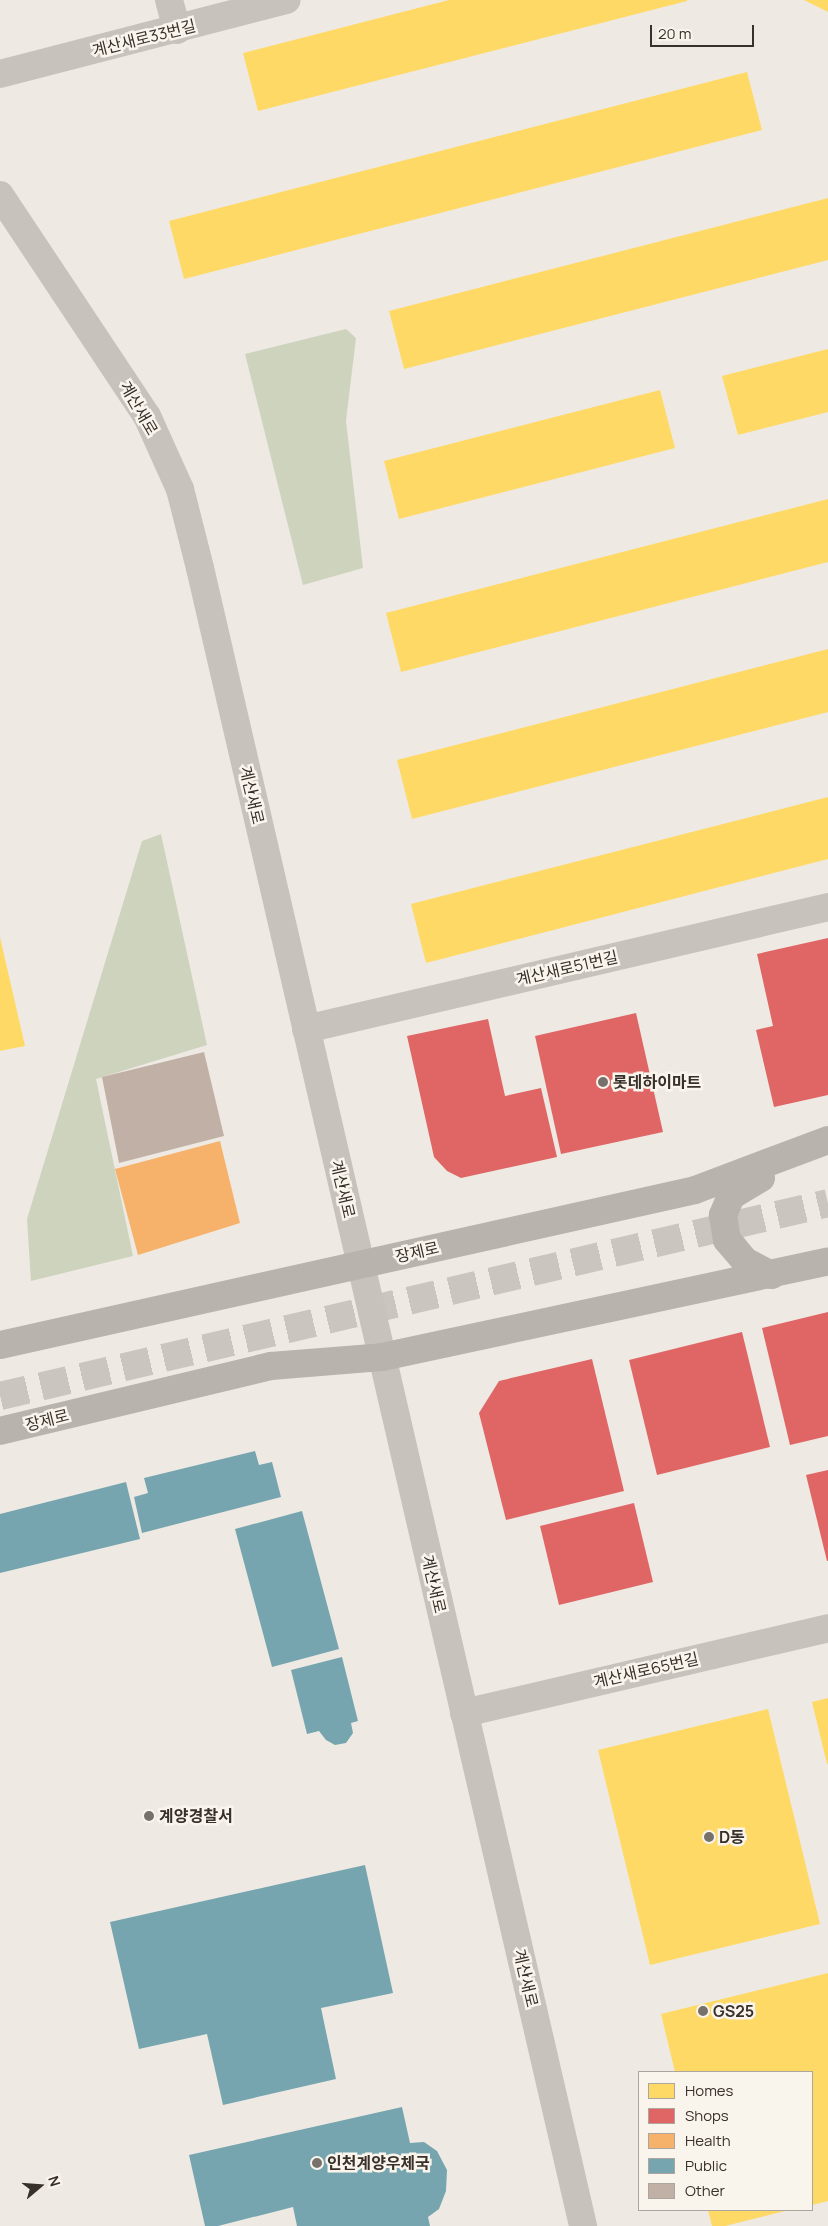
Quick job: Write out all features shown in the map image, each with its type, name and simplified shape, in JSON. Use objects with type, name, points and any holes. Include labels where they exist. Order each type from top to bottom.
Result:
[{"type":"main road","name":"장제로","points":[[0,1345],[695,1190],[826,1140]]},
{"type":"main road","points":[[771,1274],[744,1261],[727,1240],[723,1215],[731,1196],[826,1140]]},
{"type":"main road","name":"장제로","points":[[0,1431],[271,1366],[382,1357],[828,1261]]},
{"type":"street","points":[[169,0],[177,30]]},
{"type":"street","name":"계산새로33번길","points":[[0,74],[177,30],[287,0]]},
{"type":"street","name":"계산새로","points":[[0,195],[148,416],[180,490],[583,2226]]},
{"type":"street","name":"계산새로51번길","points":[[306,1029],[828,907]]},
{"type":"street","name":"계산새로65번길","points":[[464,1713],[828,1628]]},
{"type":"green space","points":[[346,329],[356,338],[346,421],[363,568],[303,585],[245,354]]},
{"type":"green space","points":[[161,834],[207,1045],[96,1079],[133,1256],[31,1281],[27,1219],[142,841]]},
{"type":"building: Homes","points":[[449,0],[687,1],[258,111],[243,53]]},
{"type":"building: Homes","points":[[804,0],[828,0],[828,12]]},
{"type":"building: Homes","points":[[747,72],[762,130],[184,279],[169,221]]},
{"type":"building: Homes","points":[[828,198],[828,260],[404,369],[389,311]]},
{"type":"building: Homes","points":[[828,349],[828,412],[738,435],[722,376]]},
{"type":"building: Homes","points":[[660,390],[675,448],[399,519],[384,461]]},
{"type":"building: Homes","points":[[828,499],[828,562],[401,672],[386,613]]},
{"type":"building: Homes","points":[[828,649],[828,712],[412,819],[397,760]]},
{"type":"building: Homes","points":[[828,797],[828,859],[426,963],[411,904]]},
{"type":"building: Homes","points":[[0,937],[25,1046],[0,1051]]},
{"type":"building: Homes","points":[[828,1698],[828,1764],[827,1764],[812,1702]]},
{"type":"building: Homes","name":"D동","points":[[768,1709],[820,1924],[650,1965],[598,1750]]},
{"type":"building: Homes","points":[[828,1973],[828,2201],[813,2205],[813,2071],[675,2071],[661,2014]]},
{"type":"building: Homes","points":[[708,2211],[785,2211],[725,2226],[712,2226]]},
{"type":"building: Shops","points":[[828,938],[828,1095],[774,1107],[756,1030],[773,1026],[757,954]]},
{"type":"building: Shops","points":[[636,1013],[663,1132],[561,1154],[535,1036]]},
{"type":"building: Shops","points":[[488,1019],[505,1096],[541,1088],[557,1157],[461,1178],[447,1171],[434,1157],[407,1036]]},
{"type":"building: Shops","points":[[828,1312],[828,1436],[790,1445],[762,1328]]},
{"type":"building: Shops","points":[[742,1332],[770,1447],[657,1475],[629,1360]]},
{"type":"building: Shops","points":[[592,1359],[624,1491],[506,1520],[479,1413],[499,1381]]},
{"type":"building: Shops","points":[[828,1470],[828,1561],[827,1561],[806,1475]]},
{"type":"building: Shops","points":[[634,1503],[653,1582],[559,1605],[540,1526]]},
{"type":"building: Health","points":[[220,1141],[240,1223],[138,1255],[115,1169]]},
{"type":"building: Public","points":[[255,1451],[259,1465],[272,1462],[281,1497],[142,1533],[134,1497],[148,1493],[144,1478]]},
{"type":"building: Public","points":[[126,1482],[140,1539],[0,1573],[0,1514]]},
{"type":"building: Public","points":[[302,1511],[339,1649],[272,1667],[235,1529]]},
{"type":"building: Public","points":[[342,1657],[358,1721],[351,1723],[353,1733],[346,1743],[335,1745],[326,1740],[319,1731],[307,1734],[291,1670]]},
{"type":"building: Public","points":[[365,1865],[393,1993],[321,2008],[336,2079],[223,2105],[207,2034],[139,2049],[110,1922]]},
{"type":"building: Public","name":"인천계양우체국","points":[[402,2107],[410,2143],[424,2142],[437,2151],[447,2170],[446,2191],[439,2209],[428,2217],[430,2226],[297,2226],[293,2207],[218,2226],[205,2226],[189,2155]]},
{"type":"building: Other","points":[[204,1052],[224,1136],[119,1163],[102,1077]]},
{"type":"tunnel","points":[[0,1396],[828,1203]]},
{"type":"place","name":"롯데하이마트","points":[[603,1082]]},
{"type":"place","name":"계양경찰서","points":[[149,1816]]},
{"type":"place","name":"D동","points":[[709,1837]]},
{"type":"place","name":"GS25","points":[[703,2011]]},
{"type":"place","name":"인천계양우체국","points":[[317,2163]]}]
